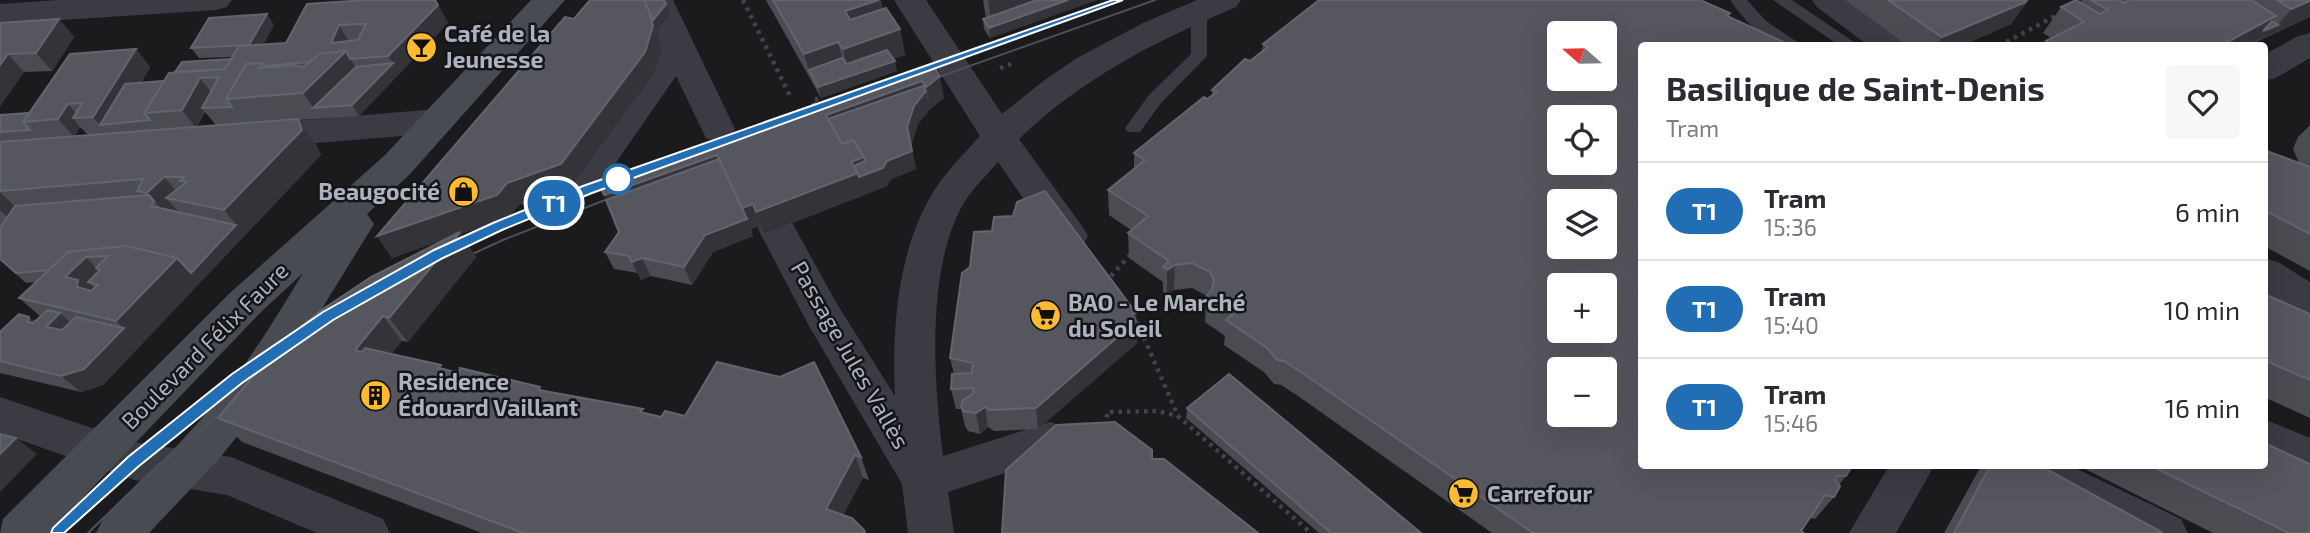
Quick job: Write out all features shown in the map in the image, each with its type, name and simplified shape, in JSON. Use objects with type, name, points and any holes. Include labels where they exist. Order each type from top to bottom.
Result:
[{"type":"street","points":[[0,13],[216,0]]},
{"type":"street","name":"Boulevard Félix Faure","points":[[19,533],[245,303],[397,165],[549,0]]},
{"type":"street","points":[[657,0],[678,43],[681,57],[718,129]]},
{"type":"street","points":[[910,0],[998,136],[1099,271]]},
{"type":"street","points":[[1828,0],[1886,42]]},
{"type":"street","points":[[931,533],[918,433],[914,342],[922,276],[939,216],[961,181],[998,136],[1067,77],[1093,61],[1212,5]]},
{"type":"street","points":[[586,178],[669,61],[678,43]]},
{"type":"street","points":[[2268,68],[2310,44]]},
{"type":"street","points":[[220,139],[438,121]]},
{"type":"street","name":"Boulevard Félix Faure","points":[[119,533],[219,430],[250,390],[325,266],[397,165]]},
{"type":"street","name":"Passage Jules Vallès","points":[[777,229],[823,316],[924,481]]},
{"type":"street","points":[[2268,276],[2310,302]]},
{"type":"street","points":[[0,415],[134,461],[231,476],[367,533]]},
{"type":"street","points":[[2268,439],[2310,458]]},
{"type":"street","points":[[924,481],[1050,440]]},
{"type":"street","points":[[1872,533],[1910,469]]},
{"type":"street","points":[[2035,469],[2165,533]]},
{"type":"lane","points":[[1738,0],[1760,25],[1788,42]]},
{"type":"lane","points":[[1781,0],[1846,42]]},
{"type":"lane","points":[[1135,128],[1155,99],[1199,56],[1212,5]]},
{"type":"path","points":[[743,0],[790,96]]},
{"type":"path","points":[[2007,42],[2062,13]]},
{"type":"path","points":[[821,98],[811,101],[823,120]]},
{"type":"path","points":[[1099,271],[1139,246]]},
{"type":"path","points":[[1138,322],[1178,416],[1311,533]]},
{"type":"path","points":[[1107,428],[1107,412],[1157,411],[1178,416]]},
{"type":"building","points":[[366,0],[435,0],[438,5],[388,56],[350,59],[346,51],[319,54],[309,62],[264,66],[262,63],[246,64],[226,99],[232,107],[202,108],[219,77],[200,78],[182,110],[144,113],[169,73],[225,69],[239,46],[286,43],[307,4]],"holes":[[[366,24],[358,40],[331,43],[339,25]]]},
{"type":"building","points":[[590,0],[644,0],[653,26],[645,52],[561,164],[507,183],[497,195],[377,236],[565,17],[574,19]]},
{"type":"building","points":[[644,0],[664,0],[666,4],[653,20]]},
{"type":"building","points":[[773,0],[879,0],[845,11],[850,20],[886,8],[900,29],[843,49],[838,42],[804,54]]},
{"type":"building","points":[[1037,0],[1068,0],[989,28],[983,19]]},
{"type":"building","points":[[1319,0],[1700,0],[1730,13],[1727,16],[1783,42],[1638,42],[1638,469],[1850,469],[1846,476],[1837,476],[1835,480],[1840,486],[1834,497],[1825,495],[1801,531],[1804,533],[1533,533],[1301,372],[1284,361],[1277,360],[1267,348],[1226,320],[1232,315],[1206,297],[1214,280],[1210,272],[1192,263],[1175,265],[1167,270],[1163,267],[1169,261],[1128,233],[1148,216],[1108,190],[1145,160],[1134,153],[1204,97],[1207,99],[1217,92],[1212,90],[1245,59],[1250,61],[1268,47],[1263,44]]},
{"type":"building","points":[[1888,0],[2027,0],[1942,37]]},
{"type":"building","points":[[2076,0],[2100,14],[2108,10],[2091,0],[2118,0],[2124,3],[2130,0],[2251,0],[2276,16],[2227,42],[2047,42],[2084,22],[2061,7]]},
{"type":"building","points":[[2277,0],[2310,0],[2310,1],[2291,9]]},
{"type":"building","points":[[267,14],[249,45],[191,48],[209,18]]},
{"type":"building","points":[[59,19],[36,53],[8,54],[0,65],[0,23]]},
{"type":"building","points":[[2272,21],[2278,25],[2263,31]]},
{"type":"building","points":[[136,49],[93,117],[73,118],[82,103],[68,104],[58,119],[23,122],[70,54]]},
{"type":"building","points":[[887,50],[895,61],[818,87],[809,70],[842,58],[847,64]]},
{"type":"building","points":[[346,51],[303,93],[226,99],[246,64],[262,63],[259,68],[292,65],[304,67],[319,54]]},
{"type":"building","points":[[231,59],[225,69],[175,72],[182,62]]},
{"type":"building","points":[[393,63],[352,105],[313,108],[356,67]]},
{"type":"building","points":[[934,67],[940,76],[926,87],[922,81],[826,115],[842,144],[853,140],[864,157],[851,162],[858,173],[756,212],[753,204],[742,208],[717,155],[604,195],[600,187]]},
{"type":"building","points":[[164,81],[144,113],[150,120],[100,125],[125,84]]},
{"type":"building","points":[[923,86],[926,91],[914,106],[907,127],[912,151],[887,161],[883,168],[859,177],[854,166],[865,161],[864,157],[853,140],[842,144],[828,119]]},
{"type":"building","points":[[30,113],[23,122],[30,130],[0,132],[0,115]]},
{"type":"building","points":[[298,119],[302,130],[224,210],[166,198],[187,182],[180,181],[184,177],[164,177],[147,193],[137,191],[143,179],[0,191],[0,142]]},
{"type":"building","points":[[2268,151],[2310,167],[2310,234],[2268,212]]},
{"type":"building","points":[[719,159],[747,219],[705,235],[684,267],[642,258],[632,262],[629,256],[605,252],[619,232],[606,200]]},
{"type":"building","points":[[1045,191],[1136,313],[1132,314],[1136,321],[1036,408],[990,410],[985,407],[976,413],[963,411],[963,400],[973,394],[974,388],[951,389],[952,374],[972,373],[973,363],[950,358],[962,273],[970,267],[974,232],[992,231],[994,217],[1013,216],[1017,202]]},
{"type":"building","points":[[149,195],[154,201],[151,206],[236,225],[191,273],[177,258],[126,246],[68,252],[49,270],[16,273],[0,259],[0,228],[15,206]]},
{"type":"building","name":"Residence Édouard Vaillant","points":[[460,232],[389,318],[383,316],[355,350],[362,352],[365,348],[441,365],[439,368],[459,373],[460,368],[540,387],[539,390],[643,409],[640,412],[661,417],[665,411],[685,416],[717,362],[780,377],[814,362],[861,457],[855,455],[826,509],[852,518],[865,533],[523,533],[218,418],[282,342],[323,309],[371,277]]},
{"type":"building","points":[[126,246],[177,258],[116,321],[19,298],[68,252]],"holes":[[[108,256],[96,268],[100,270],[88,282],[98,285],[91,291],[77,287],[78,280],[65,277],[86,257]]]},
{"type":"building","points":[[2268,296],[2310,314],[2310,380],[2268,362]]},
{"type":"building","points":[[48,310],[60,313],[46,327],[62,330],[76,317],[124,328],[84,369],[61,376],[0,361],[0,332],[19,314],[29,317],[28,322],[33,323]]},
{"type":"building","points":[[1229,374],[1421,533],[1331,533],[1187,408]]},
{"type":"building","points":[[1115,422],[1152,450],[1152,459],[1164,459],[1258,533],[1002,533],[1006,470],[1056,425]]},
{"type":"building","points":[[0,434],[16,438],[0,454]]},
{"type":"building","points":[[2268,445],[2310,464],[2310,533],[2289,533],[2157,469],[2268,469]]},
{"type":"building","points":[[1988,469],[2046,469],[2163,533],[1954,533]]},
{"type":"tram line","points":[[449,249],[588,190],[1117,0]]},
{"type":"tram line","name":"T1","points":[[59,533],[134,461],[237,379],[328,316],[384,282],[438,254],[498,226],[588,190],[1117,0]]},
{"type":"tram line","points":[[922,83],[1155,0]]},
{"type":"tram line","points":[[455,262],[503,240],[623,193]]},
{"type":"tram line","points":[[59,533],[169,432],[288,342]]},
{"type":"tram line","points":[[88,533],[158,465],[242,396]]},
{"type":"place","name":"Café de la Jeunesse","points":[[421,47]]},
{"type":"place","name":"Beaugocité","points":[[463,192]]},
{"type":"place","name":"BAO - Le Marché du Soleil","points":[[1045,316]]},
{"type":"place","name":"Residence Édouard Vaillant","points":[[375,395]]},
{"type":"place","name":"Carrefour","points":[[1464,494]]}]
